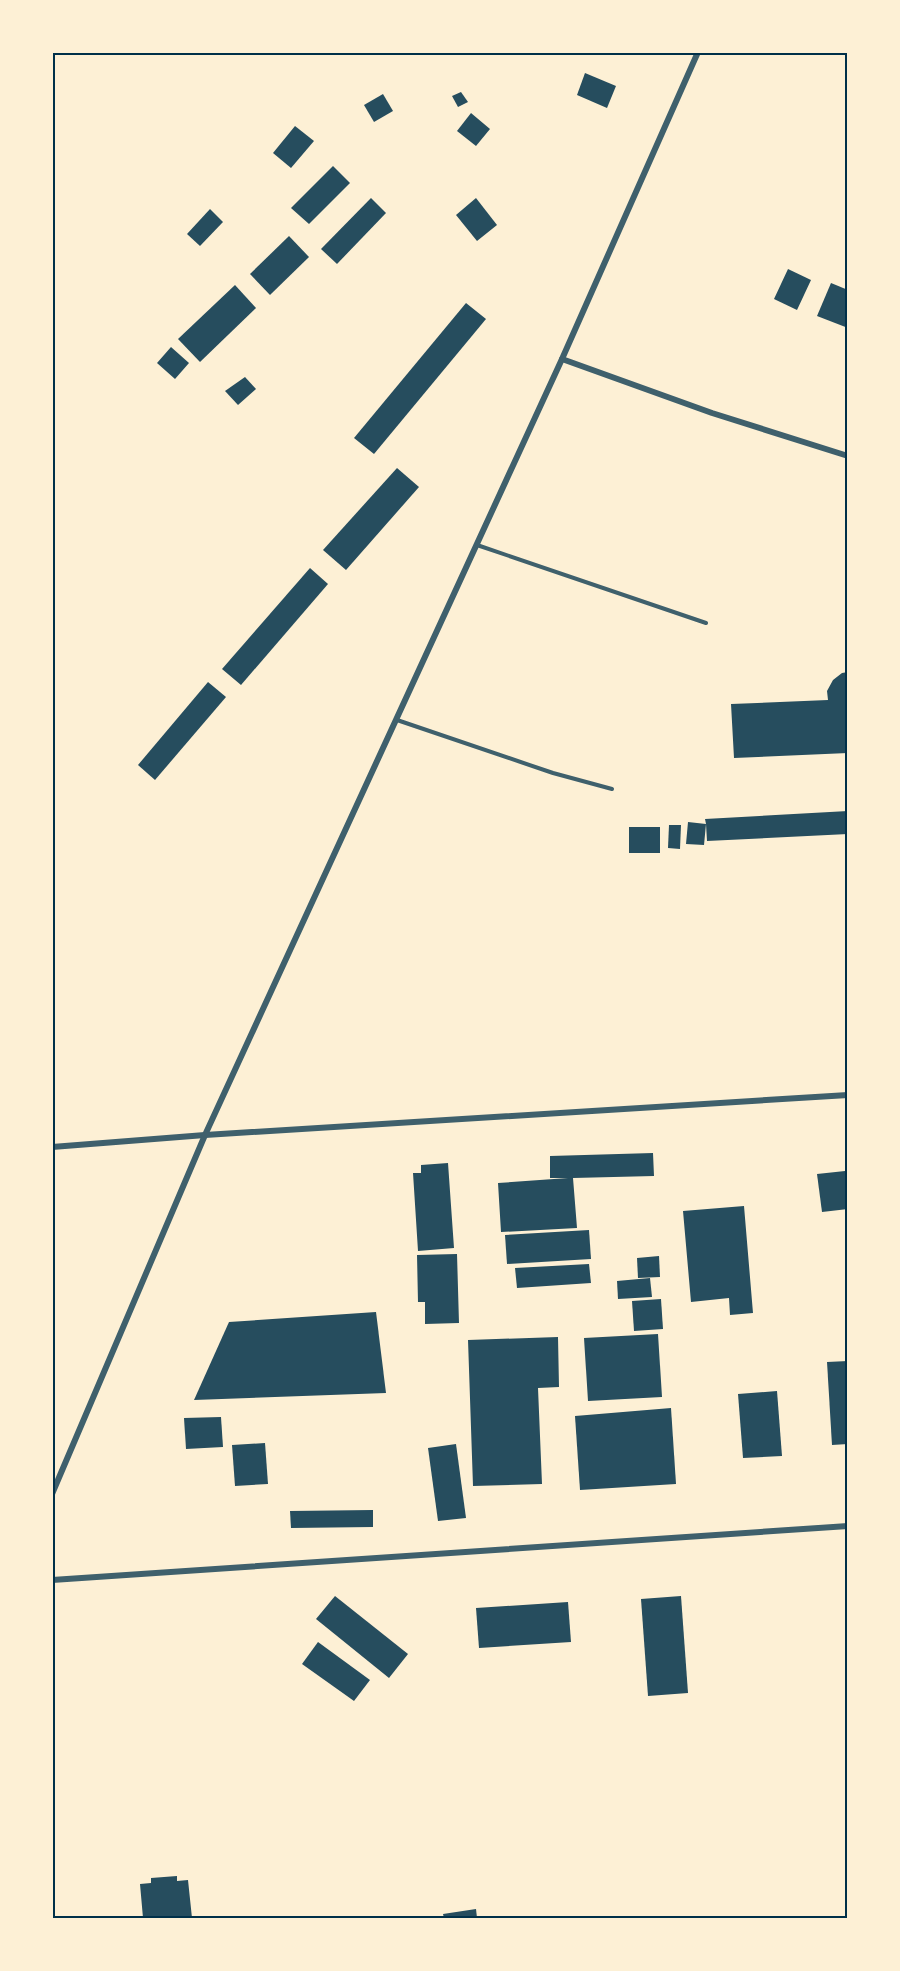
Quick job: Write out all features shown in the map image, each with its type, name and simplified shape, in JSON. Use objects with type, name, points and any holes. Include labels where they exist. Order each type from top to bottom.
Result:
[{"type":"street","points":[[52,1494],[205,1135],[562,359],[698,52]]},
{"type":"street","points":[[562,359],[712,413],[848,456]]},
{"type":"street","points":[[52,1147],[205,1135],[848,1095]]},
{"type":"street","points":[[52,1580],[848,1526]]},
{"type":"lane","points":[[477,545],[706,623]]},
{"type":"lane","points":[[397,720],[553,773],[612,789]]},
{"type":"building","points":[[585,73],[616,86],[607,108],[577,95]]},
{"type":"building","points":[[461,92],[468,102],[458,107],[452,96]]},
{"type":"building","points":[[383,94],[393,111],[374,122],[364,105]]},
{"type":"building","points":[[471,113],[490,129],[476,146],[457,131]]},
{"type":"building","points":[[295,126],[314,141],[291,168],[273,153]]},
{"type":"building","points":[[333,166],[350,183],[309,224],[291,208]]},
{"type":"building","points":[[371,198],[386,213],[337,264],[321,249]]},
{"type":"building","points":[[476,198],[497,225],[477,241],[456,215]]},
{"type":"building","points":[[210,209],[223,222],[200,246],[187,234]]},
{"type":"building","points":[[289,236],[309,257],[270,295],[250,274]]},
{"type":"building","points":[[788,269],[811,280],[797,310],[774,299]]},
{"type":"building","points":[[831,283],[848,290],[848,328],[817,316]]},
{"type":"building","points":[[235,285],[256,308],[200,362],[178,339]]},
{"type":"building","points":[[466,303],[486,319],[374,454],[354,438]]},
{"type":"building","points":[[171,347],[189,363],[175,379],[157,363]]},
{"type":"building","points":[[245,377],[256,389],[238,405],[225,391]]},
{"type":"building","points":[[397,468],[419,487],[346,570],[323,550]]},
{"type":"building","points":[[310,568],[328,584],[241,685],[222,669]]},
{"type":"building","points":[[848,672],[848,753],[734,758],[731,704],[828,700],[827,691],[833,680],[842,673]]},
{"type":"building","points":[[208,682],[226,697],[155,780],[138,765]]},
{"type":"building","points":[[848,811],[848,834],[707,841],[705,819]]},
{"type":"building","points":[[688,822],[706,824],[704,845],[686,844]]},
{"type":"building","points":[[669,825],[681,825],[680,849],[668,848]]},
{"type":"building","points":[[629,827],[660,827],[660,853],[629,853]]},
{"type":"building","points":[[653,1153],[654,1176],[573,1178],[577,1228],[501,1232],[498,1183],[568,1178],[550,1178],[550,1156]]},
{"type":"building","points":[[448,1163],[454,1248],[418,1251],[413,1173],[421,1173],[421,1165]]},
{"type":"building","points":[[845,1171],[848,1209],[822,1212],[817,1174]]},
{"type":"building","points":[[744,1206],[753,1313],[730,1315],[729,1298],[691,1302],[683,1211]]},
{"type":"building","points":[[589,1230],[591,1259],[507,1264],[505,1235]]},
{"type":"building","points":[[457,1254],[459,1323],[425,1324],[425,1302],[418,1302],[417,1255]]},
{"type":"building","points":[[659,1256],[660,1277],[638,1278],[637,1258]]},
{"type":"building","points":[[589,1264],[591,1283],[517,1288],[515,1268]]},
{"type":"building","points":[[650,1278],[652,1297],[618,1299],[617,1281]]},
{"type":"building","points":[[661,1299],[663,1329],[634,1331],[632,1301]]},
{"type":"building","points":[[376,1312],[386,1393],[194,1400],[229,1322]]},
{"type":"building","points":[[658,1334],[662,1397],[588,1401],[584,1338]]},
{"type":"building","points":[[558,1337],[559,1387],[538,1388],[542,1484],[473,1486],[468,1340]]},
{"type":"building","points":[[848,1361],[848,1444],[832,1445],[827,1362]]},
{"type":"building","points":[[777,1391],[782,1456],[743,1458],[738,1394]]},
{"type":"building","points":[[671,1408],[676,1484],[580,1490],[575,1416]]},
{"type":"building","points":[[221,1417],[223,1447],[186,1449],[184,1418]]},
{"type":"building","points":[[265,1443],[268,1484],[235,1486],[232,1445]]},
{"type":"building","points":[[456,1444],[466,1518],[438,1521],[428,1448]]},
{"type":"building","points":[[373,1510],[373,1527],[291,1528],[290,1511]]},
{"type":"building","points":[[335,1596],[408,1654],[389,1678],[316,1619]]},
{"type":"building","points":[[681,1596],[688,1693],[648,1696],[641,1599]]},
{"type":"building","points":[[568,1602],[571,1642],[479,1648],[476,1608]]},
{"type":"building","points":[[318,1642],[370,1680],[354,1701],[302,1664]]},
{"type":"building","points":[[177,1876],[177,1881],[188,1880],[192,1918],[143,1918],[140,1884],[151,1883],[151,1878]]},
{"type":"building","points":[[476,1909],[477,1918],[444,1918],[443,1914]]}]
